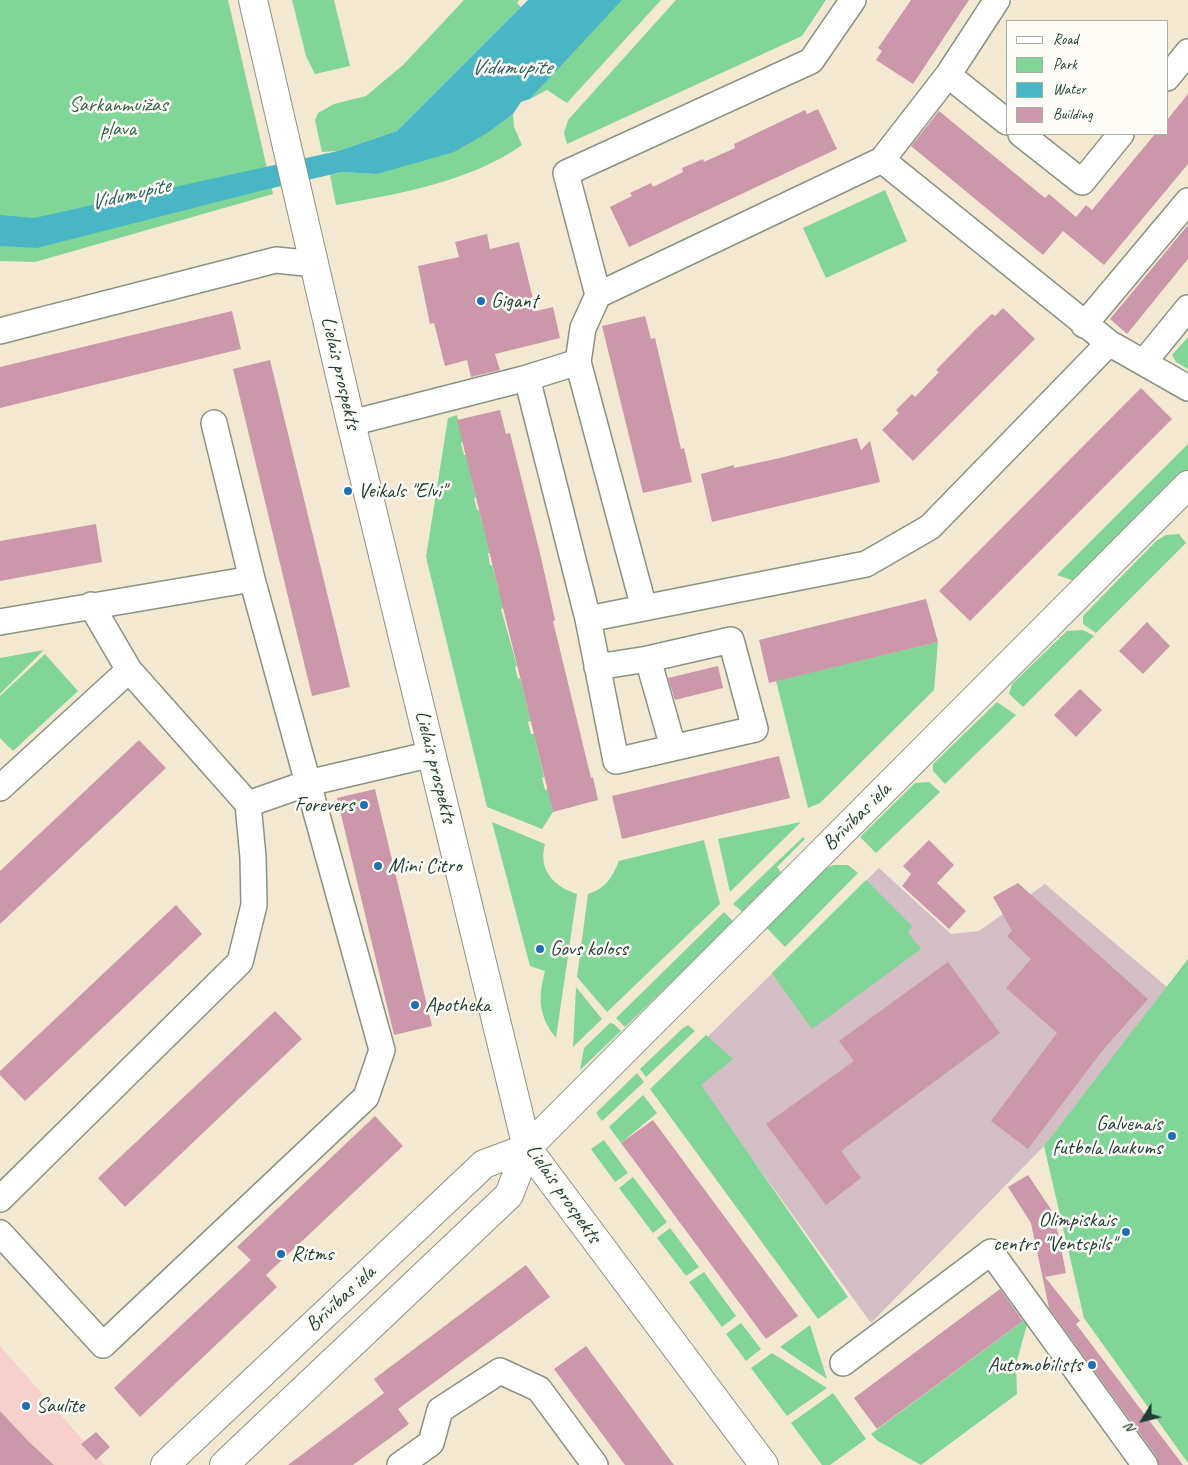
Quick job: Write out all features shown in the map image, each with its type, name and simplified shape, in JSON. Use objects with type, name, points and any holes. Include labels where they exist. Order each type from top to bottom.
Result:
[{"type":"main road","name":"Lielais prospekts","points":[[253,0],[351,423],[527,1148],[764,1465]]},
{"type":"main road","name":"Brīvības iela","points":[[224,1465],[509,1195],[527,1148],[1188,485]]},
{"type":"main road","name":"Brīvības iela","points":[[165,1465],[484,1164],[527,1148]]},
{"type":"street","points":[[644,608],[578,362],[583,328],[598,295],[566,173],[811,61],[853,0]]},
{"type":"street","points":[[598,295],[882,160],[948,75],[997,0]]},
{"type":"street","points":[[1168,77],[1188,52]]},
{"type":"street","points":[[948,75],[1006,121]]},
{"type":"street","points":[[1022,135],[1082,182],[1120,135]]},
{"type":"street","points":[[882,160],[1109,343],[1188,388]]},
{"type":"street","points":[[1084,324],[1188,201]]},
{"type":"street","points":[[0,331],[276,260],[315,264]]},
{"type":"street","points":[[1144,362],[1188,308]]},
{"type":"street","points":[[588,619],[866,564],[930,527],[1109,343]]},
{"type":"street","points":[[351,423],[527,378],[578,362]]},
{"type":"street","points":[[527,378],[588,619],[597,667],[616,761],[755,728],[731,640],[648,659],[597,667]]},
{"type":"street","points":[[0,1233],[103,1344],[366,1098],[382,1050],[252,579],[214,423]]},
{"type":"street","points":[[0,622],[252,579]]},
{"type":"street","points":[[0,1199],[240,962],[254,905],[253,858],[248,804],[129,670],[91,605]]},
{"type":"street","points":[[648,659],[673,747]]},
{"type":"street","points":[[0,788],[129,670]]},
{"type":"street","points":[[248,804],[308,783],[432,754]]},
{"type":"street","points":[[843,1363],[991,1252],[1145,1465]]},
{"type":"street","points":[[400,1465],[431,1443],[440,1410],[500,1371],[539,1389],[595,1465]]},
{"type":"shaded area","points":[[879,868],[951,934],[979,931],[1045,884],[1168,988],[1044,1146],[871,1323],[682,1062]]},
{"type":"shaded area","name":"Saulīte","points":[[0,1346],[105,1465],[0,1465]]},
{"type":"green space","name":"Sarkanmuižas pļava","points":[[0,0],[228,0],[273,194],[35,262],[0,261]]},
{"type":"green space","points":[[292,0],[334,0],[350,66],[315,74],[306,56]]},
{"type":"green space","points":[[464,0],[519,0],[517,3],[521,7],[397,131],[338,151],[322,152],[315,120],[318,113],[334,104],[366,96],[403,65]]},
{"type":"green space","points":[[620,0],[661,0],[567,103],[547,90],[530,99]]},
{"type":"green space","points":[[676,0],[826,0],[802,36],[567,144],[564,133],[568,120]]},
{"type":"green space","points":[[513,114],[514,127],[522,145],[502,158],[433,185],[336,205],[330,175],[342,172],[377,174],[489,132]]},
{"type":"green space","points":[[885,190],[907,241],[826,278],[803,228]]},
{"type":"green space","points":[[1188,337],[1188,369],[1176,362],[1172,355]]},
{"type":"green space","points":[[457,415],[463,442],[461,443],[464,455],[466,455],[476,497],[474,498],[490,553],[488,553],[490,565],[492,565],[504,608],[501,609],[517,666],[515,667],[518,679],[520,678],[531,721],[528,722],[531,734],[534,734],[544,777],[542,778],[545,790],[548,789],[553,812],[542,829],[487,807],[426,557],[448,418]]},
{"type":"green space","points":[[1188,444],[1188,472],[1077,582],[1057,575]]},
{"type":"green space","points":[[1179,534],[1186,543],[1096,633],[1083,624],[1083,616],[1156,541],[1166,535]]},
{"type":"green space","points":[[1083,630],[1094,636],[1023,707],[1009,694],[1012,684],[1067,631]]},
{"type":"green space","points":[[938,642],[934,690],[820,803],[808,808],[776,681]]},
{"type":"green space","points":[[44,650],[0,694],[0,658]]},
{"type":"green space","points":[[45,654],[78,691],[13,751],[0,738],[0,696]]},
{"type":"green space","points":[[997,702],[1016,715],[945,784],[933,771],[933,764]]},
{"type":"green space","points":[[929,782],[940,792],[876,853],[860,837],[915,783]]},
{"type":"green space","points":[[492,822],[545,844],[544,862],[549,876],[554,882],[568,891],[577,894],[556,1038],[546,1022],[541,1006],[541,990],[545,971],[530,966]]},
{"type":"green space","points":[[801,822],[730,892],[718,839]]},
{"type":"green space","points":[[803,837],[805,839],[777,867],[784,876],[743,912],[733,904]]},
{"type":"green space","points":[[704,840],[720,904],[607,1012],[577,977],[588,894],[608,882],[619,861]]},
{"type":"green space","points":[[834,865],[848,865],[858,873],[785,947],[765,926],[820,870]]},
{"type":"green space","points":[[866,880],[912,926],[908,933],[921,949],[812,1029],[772,973]]},
{"type":"green space","points":[[724,912],[734,922],[625,1027],[616,1018]]},
{"type":"green space","name":"Olimpiskais centrs \"Ventspils\"","points":[[1188,959],[1188,1463],[1084,1318],[1044,1146]]},
{"type":"green space","points":[[576,987],[602,1019],[573,1047]]},
{"type":"green space","points":[[610,1023],[614,1024],[621,1031],[580,1070],[584,1048]]},
{"type":"green space","points":[[688,1025],[695,1031],[646,1077],[640,1069]]},
{"type":"green space","points":[[706,1035],[733,1059],[701,1085],[848,1297],[818,1319],[650,1089]]},
{"type":"green space","points":[[637,1073],[644,1082],[602,1121],[596,1113]]},
{"type":"green space","points":[[643,1095],[657,1113],[621,1143],[609,1127]]},
{"type":"green space","points":[[604,1140],[628,1173],[615,1182],[591,1149]]},
{"type":"green space","points":[[633,1177],[667,1222],[653,1233],[619,1188]]},
{"type":"green space","points":[[670,1228],[699,1267],[686,1276],[657,1238]]},
{"type":"green space","points":[[704,1272],[736,1316],[722,1327],[689,1282]]},
{"type":"green space","points":[[1026,1319],[1028,1321],[1016,1364],[1017,1394],[921,1465],[878,1441],[871,1434]]},
{"type":"green space","points":[[741,1323],[761,1349],[746,1361],[726,1334]]},
{"type":"green space","points":[[810,1325],[827,1379],[780,1347]]},
{"type":"green space","points":[[772,1353],[827,1388],[787,1416],[751,1368]]},
{"type":"green space","points":[[833,1393],[866,1439],[830,1465],[822,1465],[791,1423]]},
{"type":"water","name":"Vidumupīte","points":[[528,0],[622,0],[530,99],[521,102],[513,114],[489,132],[454,152],[377,174],[342,172],[37,248],[0,246],[0,215],[34,218],[338,151],[397,131]]},
{"type":"building","points":[[911,0],[969,0],[913,84],[876,60],[882,51],[878,48]]},
{"type":"building","points":[[1188,94],[1188,164],[1104,265],[1063,231],[1043,255],[911,146],[939,111],[1045,198],[1049,194],[1076,217],[1086,205],[1092,210],[1154,135],[1168,135],[1168,119]]},
{"type":"building","points":[[818,109],[837,149],[629,247],[610,207],[632,196],[630,193],[651,183],[653,187],[683,172],[682,168],[703,159],[704,162],[735,148],[734,144],[805,110],[807,114]]},
{"type":"building","points":[[1188,225],[1188,259],[1127,334],[1110,319]]},
{"type":"building","name":"Gigant","points":[[487,234],[490,249],[519,242],[536,311],[553,307],[560,338],[495,354],[500,370],[471,377],[467,360],[445,366],[434,323],[430,324],[418,266],[459,257],[455,242]]},
{"type":"building","points":[[1003,308],[1035,339],[913,461],[882,430],[899,413],[896,410],[912,394],[915,397],[939,372],[936,370],[976,329],[992,314],[995,316]]},
{"type":"building","points":[[232,311],[241,349],[0,408],[0,367]]},
{"type":"building","points":[[645,316],[651,339],[655,338],[681,449],[684,448],[692,482],[643,493],[602,326]]},
{"type":"building","points":[[270,360],[350,687],[312,696],[233,369]]},
{"type":"building","points":[[1141,388],[1172,419],[970,621],[939,591]]},
{"type":"building","points":[[500,410],[506,434],[510,433],[540,553],[555,620],[553,621],[598,800],[553,812],[457,420]]},
{"type":"building","points":[[857,438],[861,450],[870,441],[880,482],[712,522],[701,474],[734,465],[734,468],[780,458]]},
{"type":"building","points":[[96,524],[102,562],[0,581],[0,541]]},
{"type":"building","points":[[926,599],[938,642],[769,683],[759,640]]},
{"type":"building","points":[[1147,622],[1170,646],[1143,674],[1119,651]]},
{"type":"building","points":[[718,666],[723,688],[675,700],[668,678]]},
{"type":"building","points":[[1080,689],[1102,710],[1076,737],[1054,715]]},
{"type":"building","points":[[139,740],[166,768],[0,924],[0,871]]},
{"type":"building","points":[[779,756],[790,798],[622,839],[612,796]]},
{"type":"building","points":[[375,789],[432,1026],[394,1035],[337,798]]},
{"type":"building","points":[[929,840],[954,865],[937,883],[966,911],[949,929],[902,886],[911,874],[903,866]]},
{"type":"building","points":[[1018,883],[1148,999],[1102,1051],[1028,1149],[991,1121],[1057,1033],[1006,988],[1031,959],[1007,936],[1012,931],[993,897]]},
{"type":"building","points":[[176,905],[202,934],[25,1101],[0,1075],[0,1071]]},
{"type":"building","points":[[948,962],[1000,1033],[841,1151],[861,1178],[826,1205],[766,1124],[854,1061],[839,1041]]},
{"type":"building","points":[[275,1011],[302,1039],[125,1207],[98,1178]]},
{"type":"building","points":[[375,1116],[403,1146],[266,1275],[277,1287],[140,1417],[114,1388],[251,1260],[237,1247]]},
{"type":"building","points":[[653,1120],[798,1316],[766,1339],[621,1143]]},
{"type":"building","points":[[1028,1175],[1054,1214],[1066,1273],[1045,1277],[1080,1321],[1076,1324],[1183,1465],[1159,1465],[1157,1457],[1049,1308],[1031,1223],[1008,1187]]},
{"type":"building","points":[[526,1265],[550,1297],[398,1409],[409,1424],[353,1465],[288,1465],[384,1393],[374,1379]]},
{"type":"building","points":[[1000,1289],[1023,1321],[877,1429],[854,1398]]},
{"type":"building","points":[[586,1346],[674,1465],[625,1465],[554,1369]]},
{"type":"building","points":[[0,1411],[28,1441],[54,1465],[0,1465]]},
{"type":"building","points":[[96,1432],[110,1447],[96,1460],[81,1444]]},
{"type":"place","name":"Gigant","points":[[481,301]]},
{"type":"place","name":"Veikals \"Elvi\"","points":[[348,491]]},
{"type":"place","name":"Forevers","points":[[364,805]]},
{"type":"place","name":"Mini Citro","points":[[378,866]]},
{"type":"place","name":"Govs koloss","points":[[540,949]]},
{"type":"place","name":"Apotheka","points":[[415,1005]]},
{"type":"place","name":"Galvenais futbola laukums","points":[[1172,1136]]},
{"type":"place","name":"Olimpiskais centrs \"Ventspils\"","points":[[1126,1232]]},
{"type":"place","name":"Ritms","points":[[281,1254]]},
{"type":"place","name":"Automobilists","points":[[1092,1365]]},
{"type":"place","name":"Saulīte","points":[[26,1406]]}]
